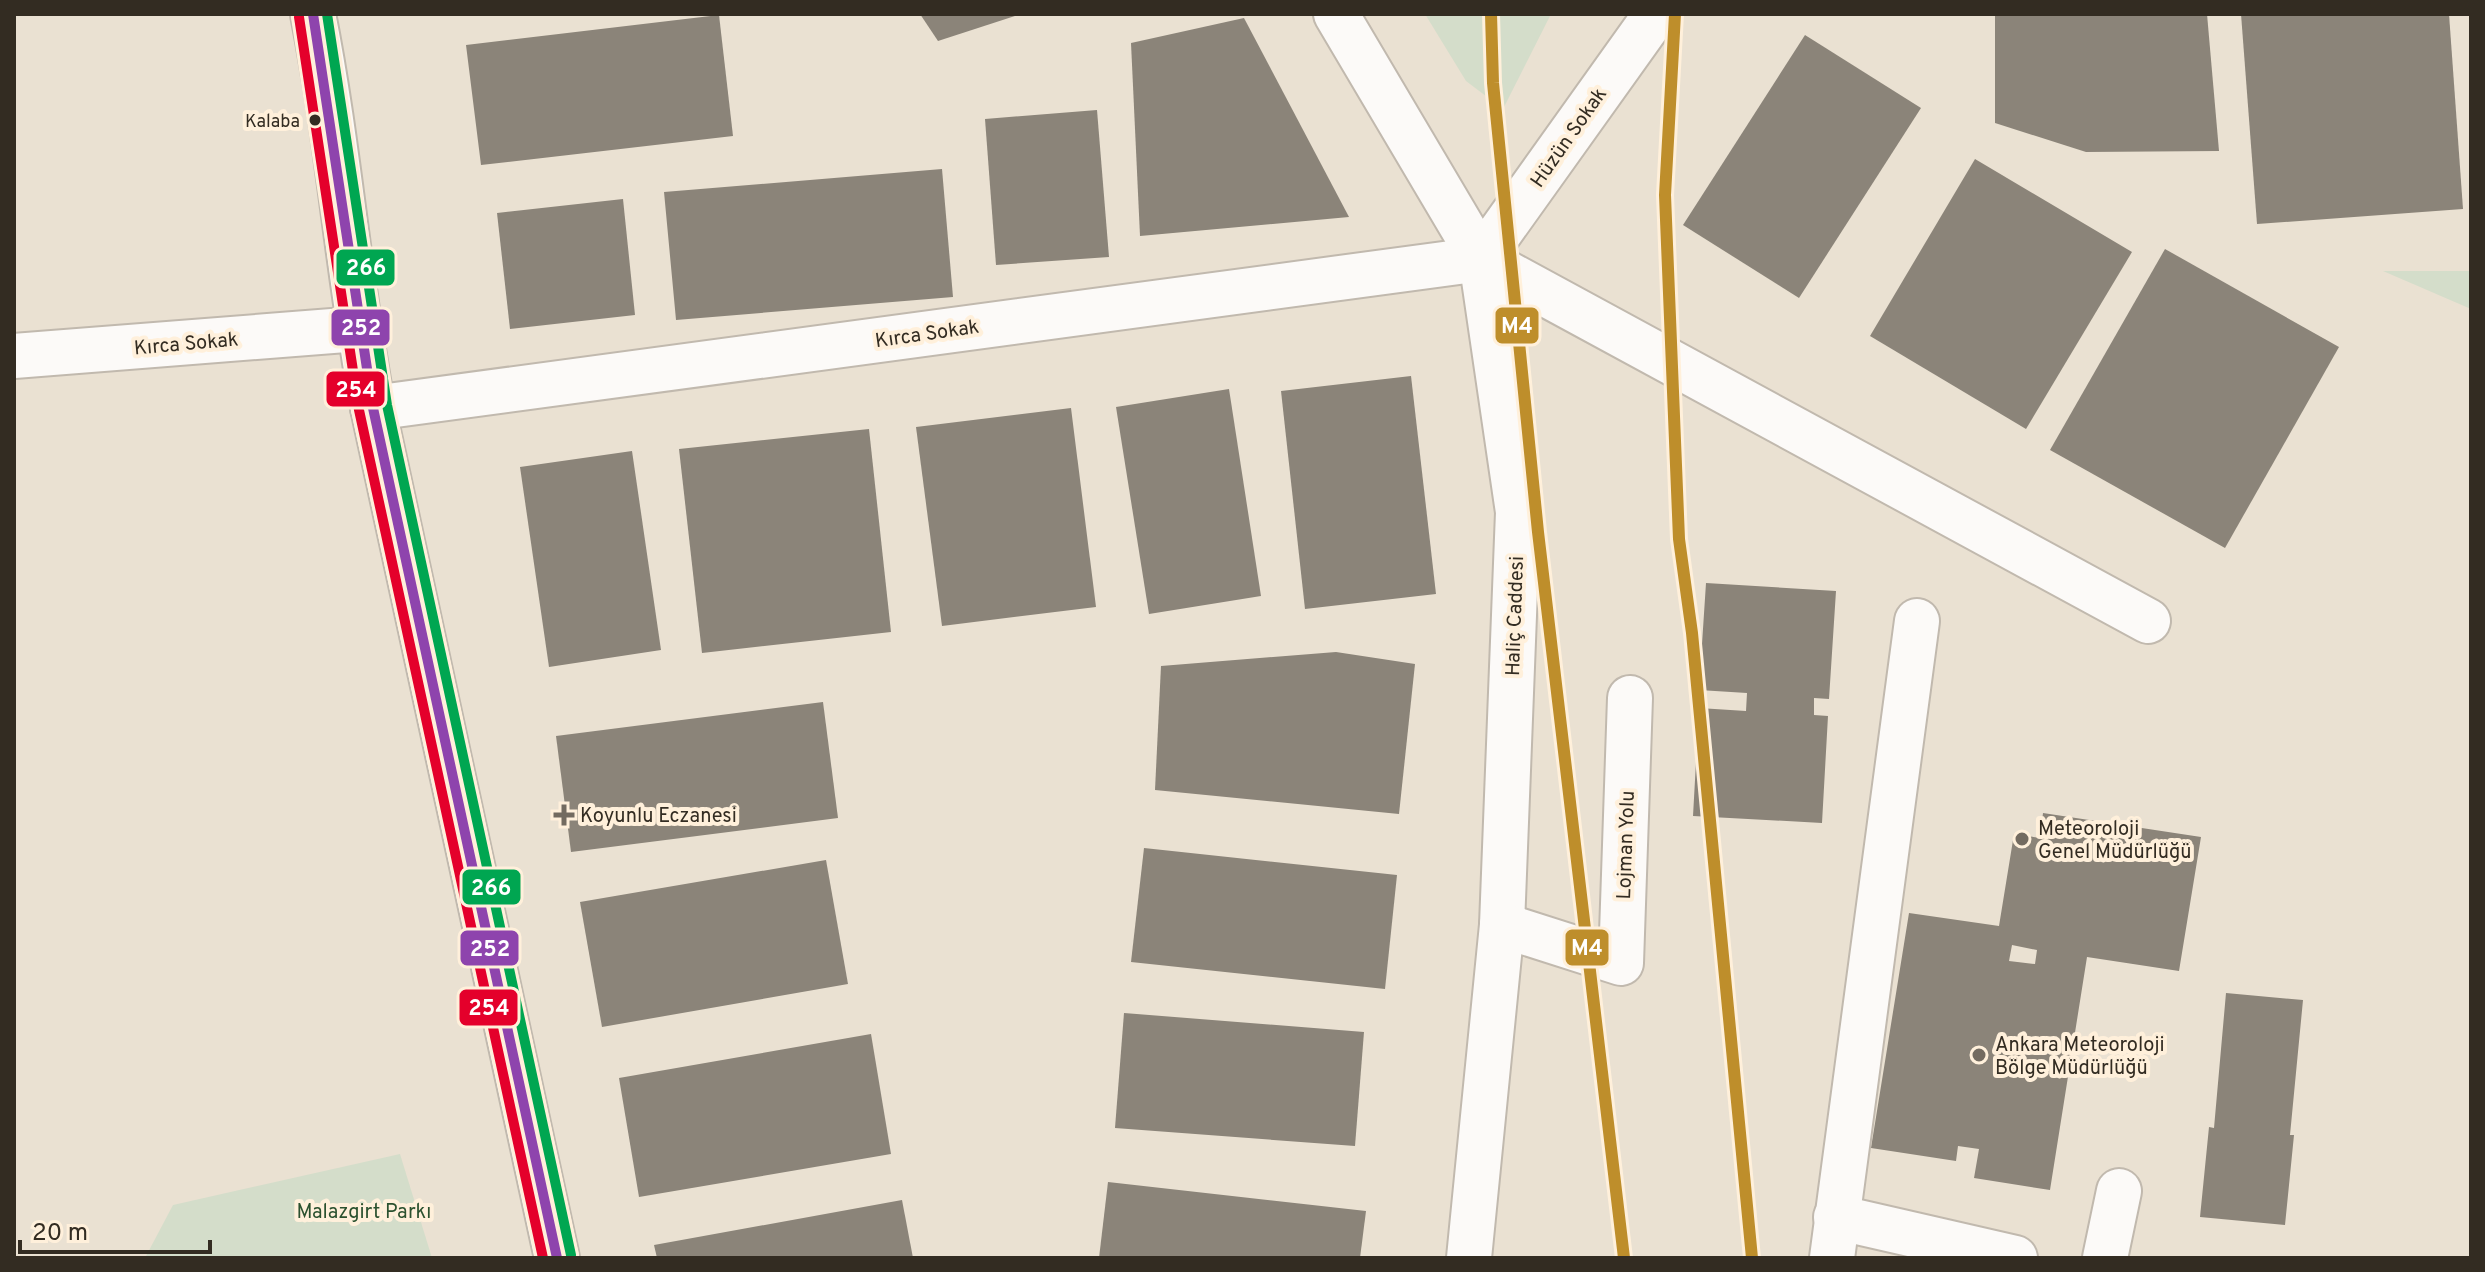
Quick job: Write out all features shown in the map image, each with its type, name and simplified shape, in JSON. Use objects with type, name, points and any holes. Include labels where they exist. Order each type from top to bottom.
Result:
[{"type":"street","points":[[313,14],[324,69],[358,329],[373,408],[557,1258]]},
{"type":"street","name":"Haliç Caddesi","points":[[1336,14],[1481,259],[1518,512],[1502,925],[1469,1258]]},
{"type":"street","name":"Hüzün Sokak","points":[[1481,259],[1656,14]]},
{"type":"street","points":[[1481,259],[2148,621]]},
{"type":"street","name":"Kırca Sokak","points":[[373,408],[1481,259]]},
{"type":"street","name":"Kırca Sokak","points":[[14,356],[358,329]]},
{"type":"street","points":[[1917,621],[1834,1238],[2015,1258]]},
{"type":"street","name":"Lojman Yolu","points":[[1502,925],[1621,963],[1630,698]]},
{"type":"street","points":[[2105,1258],[2119,1191]]},
{"type":"green space","points":[[1425,14],[1551,14],[1503,109],[1466,81]]},
{"type":"green space","points":[[2383,271],[2471,271],[2471,309]]},
{"type":"green space","name":"Malazgirt Parkı","points":[[400,1154],[432,1258],[145,1258],[173,1205]]},
{"type":"building","points":[[920,14],[1018,14],[1018,15],[938,41]]},
{"type":"building","points":[[1995,14],[2207,14],[2219,151],[2086,152],[1995,123]]},
{"type":"building","points":[[2241,14],[2449,14],[2463,209],[2257,224]]},
{"type":"building","points":[[719,15],[733,136],[481,165],[466,45]]},
{"type":"building","points":[[1244,18],[1349,217],[1140,236],[1131,43]]},
{"type":"building","points":[[1805,35],[1921,108],[1799,298],[1683,225]]},
{"type":"building","points":[[1097,110],[1109,257],[996,265],[985,119]]},
{"type":"building","points":[[1975,159],[2132,252],[2026,429],[1870,336]]},
{"type":"building","points":[[942,169],[953,297],[676,320],[664,192]]},
{"type":"building","points":[[623,199],[635,315],[510,329],[497,213]]},
{"type":"building","points":[[2165,249],[2339,347],[2225,548],[2050,450]]},
{"type":"building","points":[[1411,376],[1436,594],[1305,609],[1281,391]]},
{"type":"building","points":[[1229,389],[1261,596],[1149,614],[1116,407]]},
{"type":"building","points":[[1071,408],[1096,607],[942,626],[916,427]]},
{"type":"building","points":[[869,429],[891,632],[702,653],[679,449]]},
{"type":"building","points":[[632,451],[661,650],[549,667],[520,467]]},
{"type":"building","points":[[1706,583],[1836,591],[1829,699],[1814,698],[1814,715],[1828,716],[1822,823],[1693,816],[1699,708],[1746,711],[1747,693],[1699,690]]},
{"type":"building","points":[[1336,652],[1415,664],[1399,814],[1155,790],[1161,666]]},
{"type":"building","points":[[823,702],[838,818],[571,852],[556,736]]},
{"type":"building","name":"Ankara Meteoroloji Bölge Müdürlüğü","points":[[2043,813],[2201,837],[2179,971],[2087,957],[2050,1190],[1974,1178],[1979,1149],[1958,1146],[1956,1161],[1871,1148],[1909,913],[1999,926],[2014,834],[2040,838]],"holes":[[[2012,945],[2037,950],[2035,964],[2009,961]]]},
{"type":"building","points":[[1144,848],[1397,875],[1385,989],[1131,962]]},
{"type":"building","points":[[826,860],[848,984],[602,1027],[580,902]]},
{"type":"building","points":[[2226,993],[2303,1000],[2285,1225],[2200,1217],[2209,1127],[2214,1128]]},
{"type":"building","points":[[1124,1013],[1364,1032],[1355,1146],[1115,1128]]},
{"type":"building","points":[[871,1034],[891,1154],[639,1197],[619,1078]]},
{"type":"building","points":[[1108,1182],[1366,1211],[1360,1258],[1099,1258]]},
{"type":"building","points":[[902,1200],[913,1258],[657,1258],[654,1245]]},
{"type":"transit line","name":"252","points":[[313,14],[373,408],[557,1258]]},
{"type":"transit line","name":"266","points":[[327,14],[387,405],[571,1255]]},
{"type":"transit line","name":"M4","points":[[1491,14],[1493,83],[1538,532],[1624,1258]]},
{"type":"transit line","name":"M4","points":[[1675,14],[1665,195],[1679,539],[1692,633],[1752,1258]]},
{"type":"transit line","name":"254","points":[[299,17],[359,410],[543,1258]]},
{"type":"place","name":"Kalaba","points":[[315,120]]},
{"type":"place","name":"Koyunlu Eczanesi","points":[[564,815]]},
{"type":"place","name":"Meteoroloji Genel Müdürlüğü","points":[[2022,839]]},
{"type":"place","name":"Ankara Meteoroloji Bölge Müdürlüğü","points":[[1979,1055]]}]
